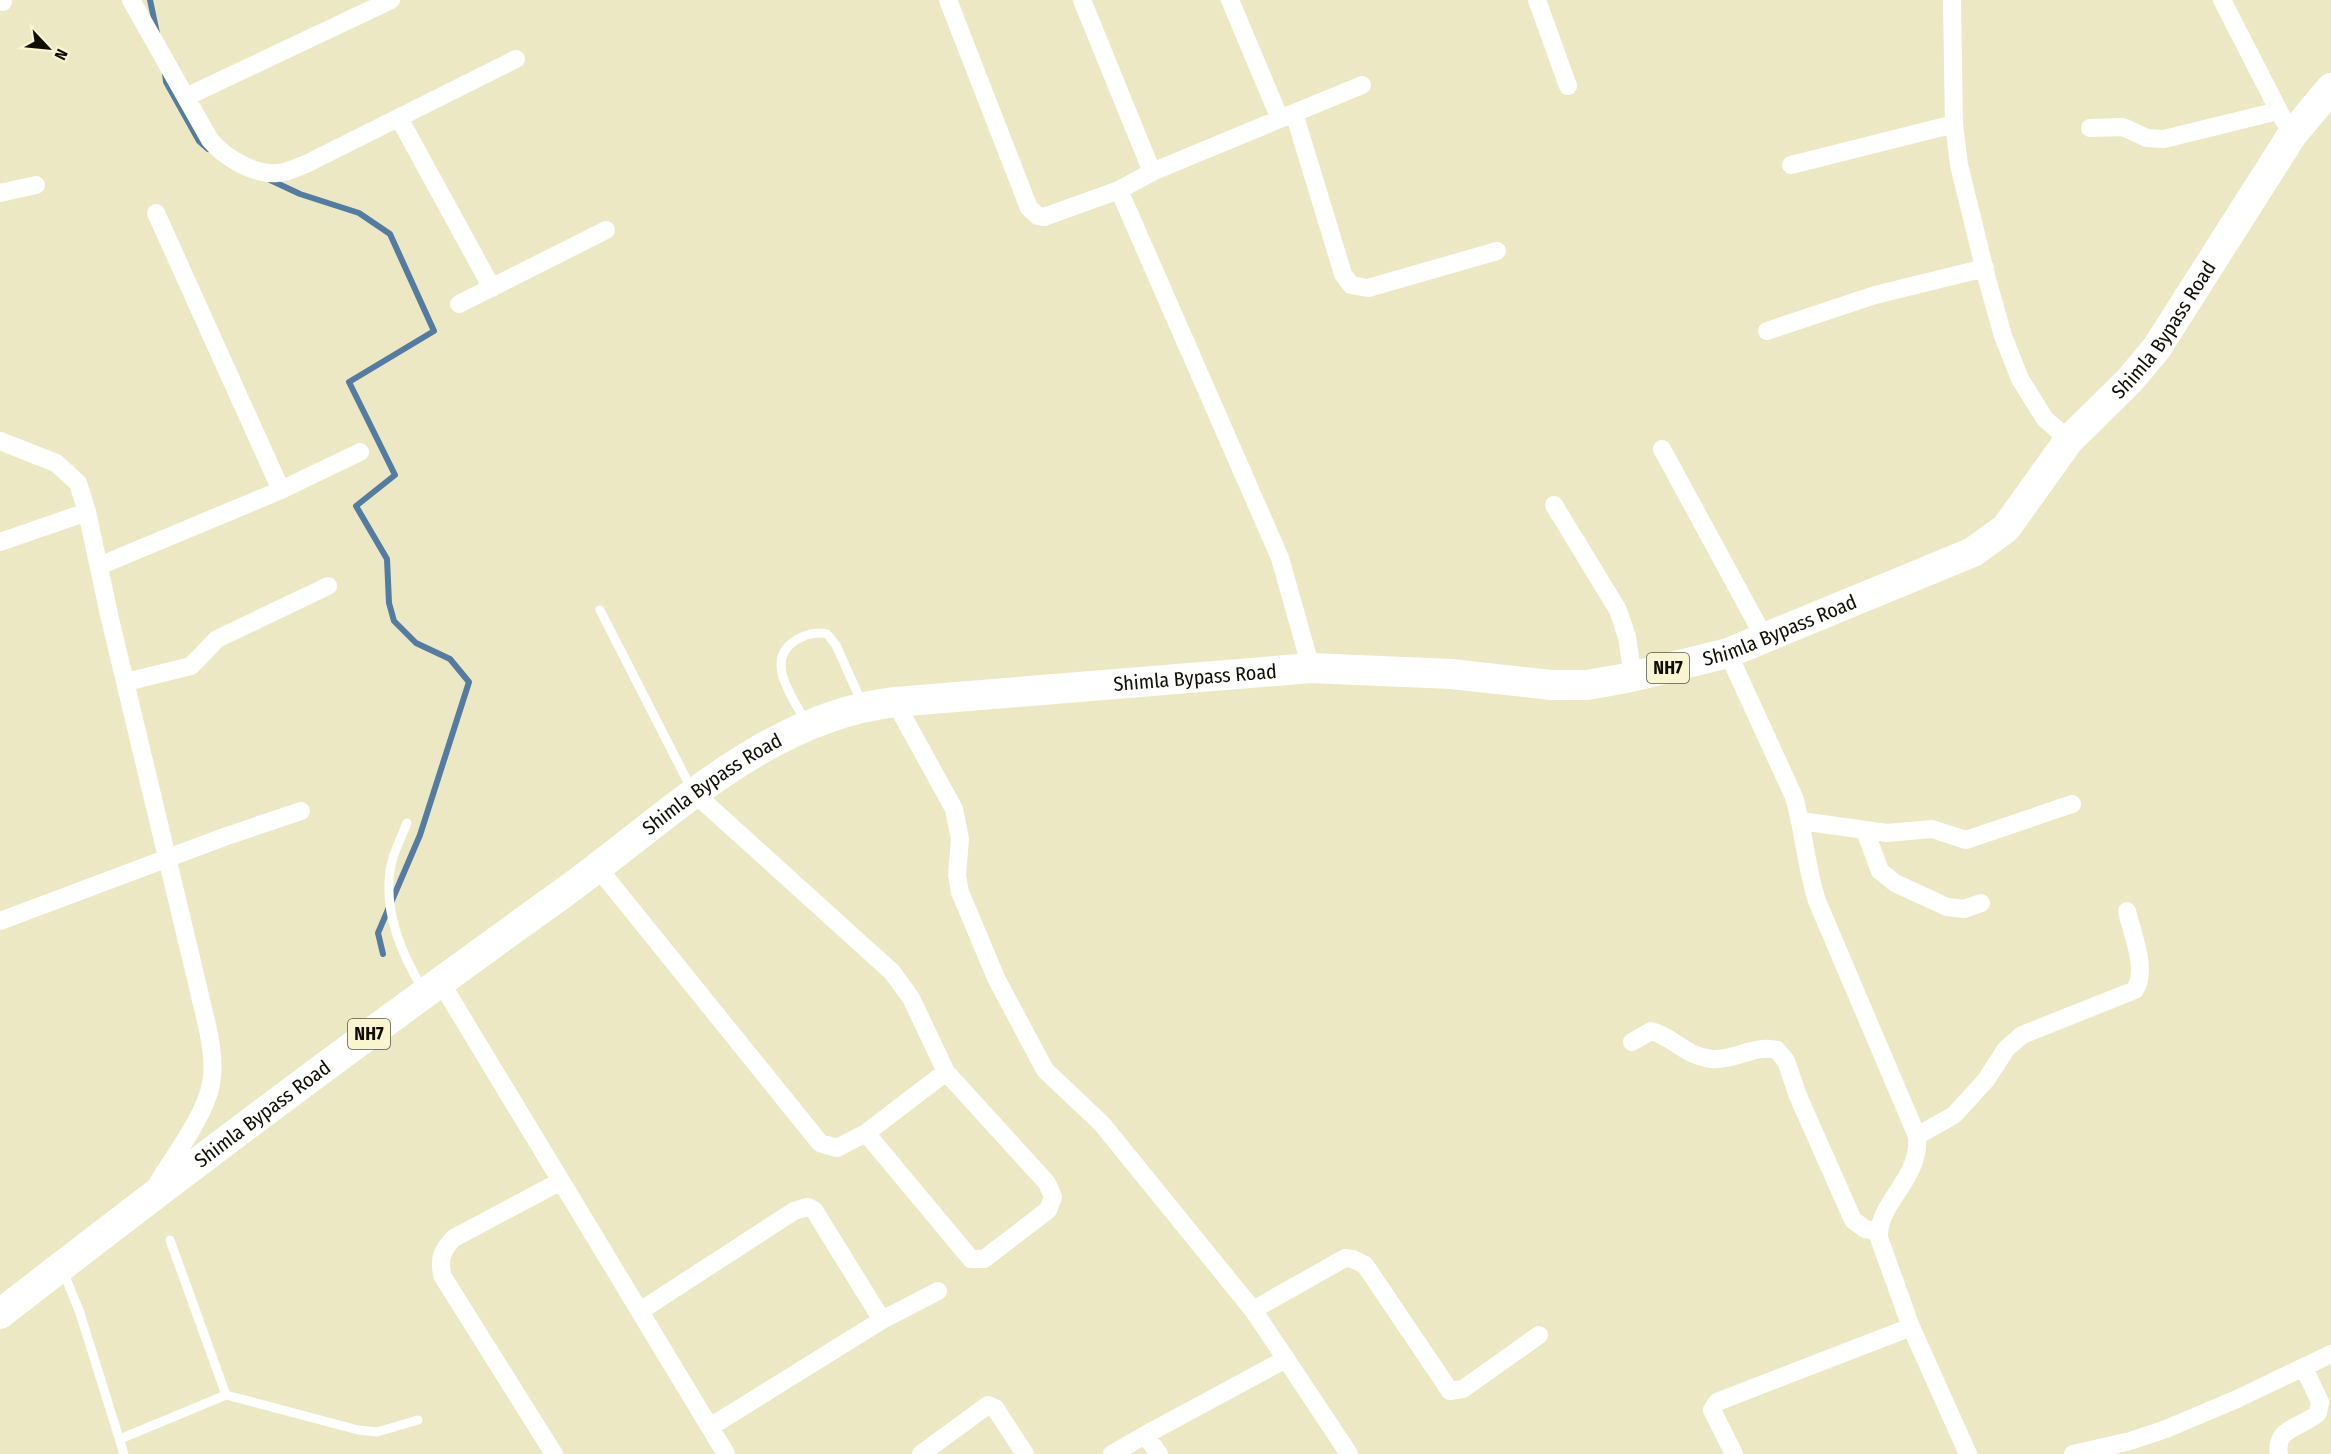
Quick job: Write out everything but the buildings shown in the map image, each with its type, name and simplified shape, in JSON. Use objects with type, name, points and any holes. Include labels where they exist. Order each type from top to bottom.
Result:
[{"type":"highway","name":"Shimla Bypass Road","points":[[0,1314],[149,1198],[432,987],[598,868],[693,792],[753,755],[808,726],[863,705],[1311,668],[1451,674],[1551,685],[1587,685],[1633,677],[1728,653],[1919,576],[1990,542],[2006,528],[2069,440],[2129,381],[2156,349],[2285,123],[2331,88]]},
{"type":"street","points":[[131,0],[188,96],[210,140],[219,150],[262,172],[281,174],[306,164],[516,59]]},
{"type":"street","points":[[188,96],[391,0]]},
{"type":"street","points":[[948,0],[1032,213],[1044,217],[1119,190],[1152,172],[1362,85]]},
{"type":"street","points":[[1082,0],[1152,172]]},
{"type":"street","points":[[1230,0],[1287,116],[1343,274],[1351,285],[1368,288],[1497,251]]},
{"type":"street","points":[[1537,0],[1568,86]]},
{"type":"street","points":[[1952,0],[1954,124],[1959,165],[2003,336],[2020,379],[2045,419],[2069,440]]},
{"type":"street","points":[[2090,128],[2123,127],[2147,138],[2164,139],[2285,123],[2222,0]]},
{"type":"street","points":[[399,118],[492,288]]},
{"type":"street","points":[[1791,165],[1954,124]]},
{"type":"street","points":[[0,193],[36,184]]},
{"type":"street","points":[[1119,190],[1280,558],[1311,668]]},
{"type":"street","points":[[156,213],[281,490]]},
{"type":"street","points":[[459,304],[606,230]]},
{"type":"street","points":[[1767,332],[1875,295],[1985,268]]},
{"type":"street","points":[[0,441],[48,459],[64,468],[78,483],[87,512],[198,987],[212,1071],[207,1099],[149,1198]]},
{"type":"street","points":[[1662,449],[1764,637]]},
{"type":"street","points":[[99,566],[281,490],[360,452]]},
{"type":"street","points":[[1554,505],[1618,610],[1627,637],[1633,677]]},
{"type":"street","points":[[0,542],[87,512]]},
{"type":"street","points":[[126,682],[191,666],[217,639],[328,586]]},
{"type":"street","points":[[1728,653],[1794,797],[1801,821],[1809,875],[1817,901],[1917,1136],[1918,1147],[1913,1167],[1883,1217],[1878,1231],[1881,1247],[1911,1327],[1968,1454]]},
{"type":"street","points":[[895,702],[959,820],[957,880],[960,892],[996,978],[1045,1070],[1102,1124],[1253,1310],[1348,1454]]},
{"type":"street","points":[[693,792],[892,972],[911,999],[946,1072],[1047,1183],[1053,1197],[1048,1210],[984,1259],[971,1259],[866,1133]]},
{"type":"street","points":[[1801,821],[1887,833],[1932,829],[1966,840],[2072,804]]},
{"type":"street","points":[[0,921],[302,811]]},
{"type":"street","points":[[1865,831],[1880,871],[1896,883],[1947,907],[1964,909],[1981,903]]},
{"type":"street","points":[[598,868],[820,1143],[837,1148],[866,1133],[946,1072]]},
{"type":"street","points":[[1917,1136],[1954,1114],[1986,1080],[2006,1049],[2022,1035],[2135,990],[2139,983],[2140,971],[2127,911]]},
{"type":"street","points":[[432,987],[561,1181],[726,1454]]},
{"type":"street","points":[[1632,1042],[1651,1031],[1693,1055],[1712,1059],[1733,1059],[1763,1048],[1777,1050],[1786,1061],[1798,1096],[1853,1220],[1865,1229],[1878,1231]]},
{"type":"street","points":[[554,1454],[443,1276],[439,1265],[442,1253],[454,1238],[561,1181]]},
{"type":"street","points":[[640,1311],[795,1211],[808,1207],[814,1210],[882,1320]]},
{"type":"street","points":[[1253,1310],[1345,1258],[1359,1261],[1365,1265],[1450,1391],[1463,1389],[1539,1335]]},
{"type":"street","points":[[710,1427],[882,1320],[938,1291]]},
{"type":"street","points":[[1734,1454],[1713,1414],[1717,1402],[1911,1327]]},
{"type":"street","points":[[2073,1454],[2130,1441],[2166,1429],[2331,1354]]},
{"type":"street","points":[[1112,1454],[1286,1359]]},
{"type":"street","points":[[2279,1454],[2279,1442],[2283,1436],[2318,1413],[2320,1402],[2304,1368]]},
{"type":"street","points":[[921,1454],[988,1404],[995,1408],[1025,1454]]},
{"type":"street","points":[[1145,1435],[1159,1454]]},
{"type":"lane","points":[[600,610],[693,792]]},
{"type":"lane","points":[[808,726],[784,683],[780,666],[782,653],[789,644],[811,633],[827,634],[836,645],[863,705]]},
{"type":"lane","points":[[407,823],[390,870],[393,923],[405,959],[432,987]]},
{"type":"lane","points":[[170,1240],[226,1395]]},
{"type":"lane","points":[[61,1266],[80,1313],[124,1454]]},
{"type":"lane","points":[[120,1439],[226,1395],[358,1430],[377,1432],[418,1420]]},
{"type":"waterway","points":[[150,0],[157,33]]},
{"type":"waterway","points":[[165,73],[166,82],[199,141],[208,149]]},
{"type":"waterway","points":[[268,179],[300,194],[359,213],[390,234],[434,331],[349,382],[395,475],[356,506],[387,559],[389,603],[394,621],[416,643],[450,659],[469,682],[420,835],[378,933],[383,954]]}]
